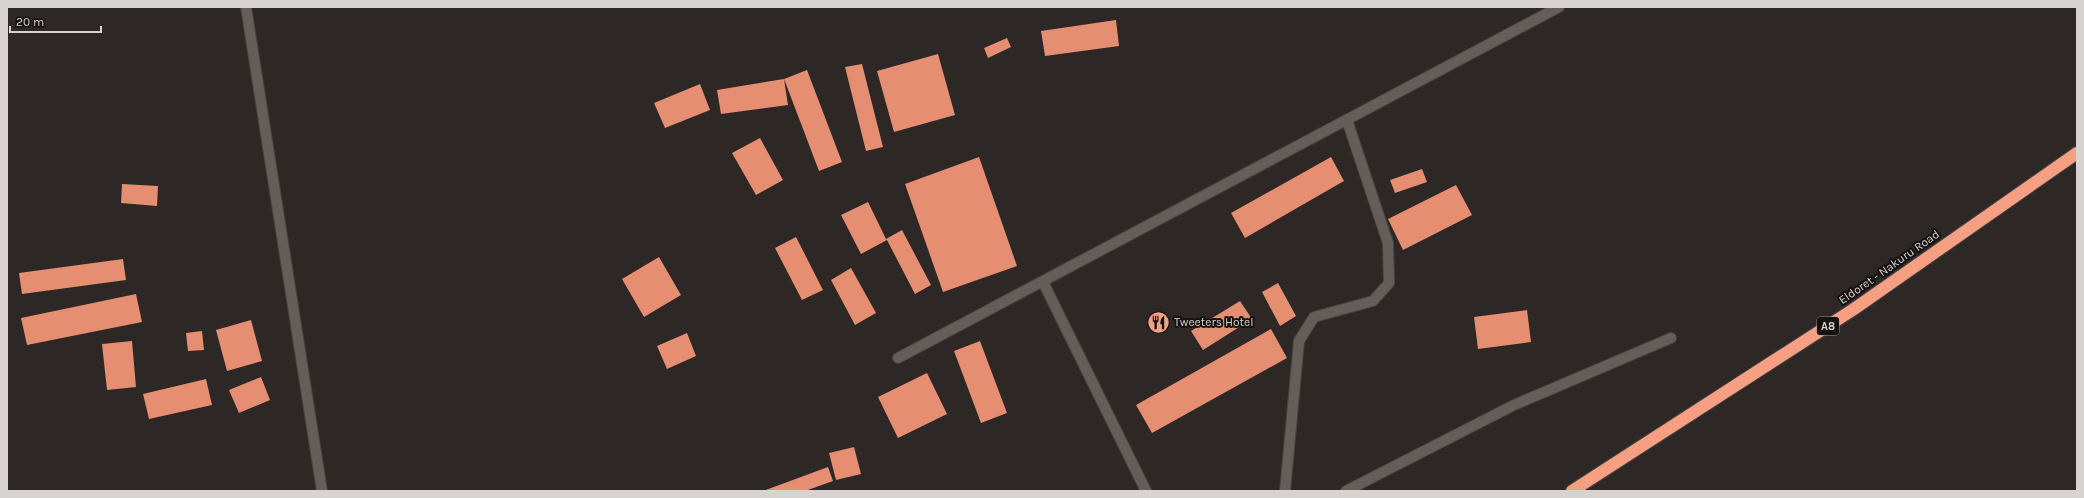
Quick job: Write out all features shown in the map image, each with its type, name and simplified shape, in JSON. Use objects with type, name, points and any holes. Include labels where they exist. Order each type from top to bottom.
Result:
[{"type":"highway","name":"Eldoret - Nakuru Road","points":[[1572,491],[1854,310],[2077,153]]},
{"type":"street","points":[[246,7],[322,491]]},
{"type":"street","points":[[898,358],[1559,7]]},
{"type":"street","points":[[1285,491],[1299,342],[1314,317],[1373,301],[1389,283],[1388,244],[1347,120]]},
{"type":"street","points":[[1043,282],[1146,491]]},
{"type":"street","points":[[1346,491],[1514,406],[1670,338]]},
{"type":"building","points":[[1116,20],[1119,46],[1045,56],[1041,31]]},
{"type":"building","points":[[1007,38],[1011,47],[988,58],[984,48]]},
{"type":"building","points":[[938,54],[955,115],[894,132],[877,71]]},
{"type":"building","points":[[862,64],[883,147],[866,151],[845,67]]},
{"type":"building","points":[[807,70],[842,162],[819,171],[784,79]]},
{"type":"building","points":[[784,79],[788,105],[721,114],[717,90]]},
{"type":"building","points":[[700,84],[710,110],[665,128],[654,103]]},
{"type":"building","points":[[760,138],[783,180],[756,195],[732,153]]},
{"type":"building","points":[[979,157],[1017,266],[943,292],[905,184]]},
{"type":"building","points":[[1331,157],[1344,181],[1245,238],[1231,213]]},
{"type":"building","points":[[1422,169],[1427,182],[1395,193],[1390,180]]},
{"type":"building","points":[[122,184],[158,186],[157,206],[121,203]]},
{"type":"building","points":[[1456,185],[1472,215],[1403,250],[1388,219]]},
{"type":"building","points":[[868,202],[886,239],[902,230],[931,285],[915,294],[887,240],[861,254],[841,215]]},
{"type":"building","points":[[796,237],[823,290],[802,300],[775,248]]},
{"type":"building","points":[[659,257],[681,295],[644,317],[622,279]]},
{"type":"building","points":[[123,259],[126,280],[22,294],[19,273]]},
{"type":"building","points":[[851,268],[876,313],[855,325],[831,280]]},
{"type":"building","points":[[1278,283],[1296,316],[1280,326],[1262,292]]},
{"type":"building","points":[[136,294],[142,322],[27,345],[21,318]]},
{"type":"building","points":[[1240,301],[1252,319],[1203,350],[1191,331]]},
{"type":"building","points":[[1527,310],[1531,342],[1478,349],[1474,317]]},
{"type":"building","points":[[251,320],[262,361],[227,371],[216,330]]},
{"type":"building","points":[[1271,329],[1287,358],[1152,433],[1136,405]]},
{"type":"building","points":[[202,331],[204,350],[188,351],[186,333]]},
{"type":"building","points":[[687,333],[696,356],[667,369],[657,346]]},
{"type":"building","points":[[132,341],[136,387],[107,390],[102,344]]},
{"type":"building","points":[[980,341],[1007,413],[981,423],[954,351]]},
{"type":"building","points":[[927,373],[947,414],[898,438],[878,397]]},
{"type":"building","points":[[261,377],[270,400],[239,413],[229,390]]},
{"type":"building","points":[[206,379],[212,405],[149,419],[143,394]]},
{"type":"building","points":[[854,447],[861,474],[836,480],[829,453]]},
{"type":"building","points":[[828,467],[833,481],[805,491],[763,491]]},
{"type":"place","name":"Tweeters Hotel","points":[[1158,322]]}]
